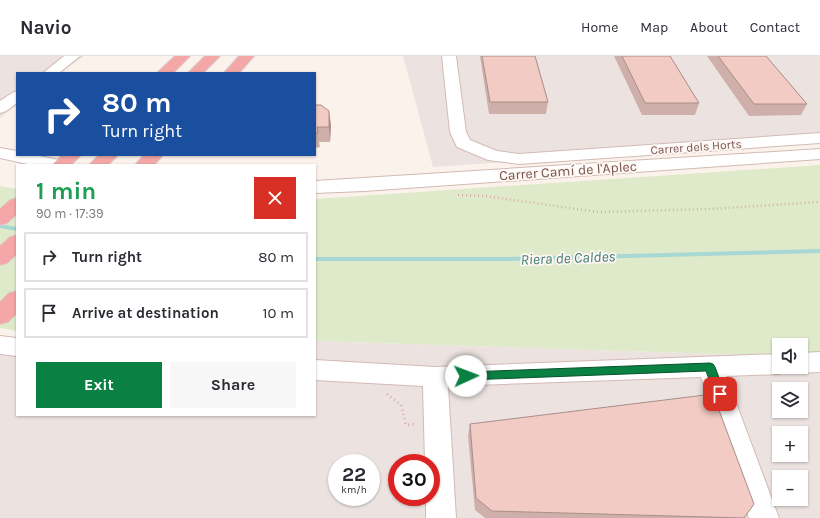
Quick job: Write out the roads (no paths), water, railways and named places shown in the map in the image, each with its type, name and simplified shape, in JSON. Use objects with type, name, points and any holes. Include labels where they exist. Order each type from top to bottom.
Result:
[{"type":"highway","points":[[165,72],[183,56]]},
{"type":"highway","points":[[196,72],[213,56]]},
{"type":"highway","points":[[232,72],[247,56]]},
{"type":"highway","points":[[61,164],[71,156]]},
{"type":"highway","points":[[0,219],[16,205]]},
{"type":"highway","points":[[0,258],[16,243]]},
{"type":"highway","points":[[0,316],[16,300]]},
{"type":"street","points":[[51,72],[73,56]]},
{"type":"street","name":"Carrer dels Horts","points":[[449,56],[458,132],[463,143],[494,156],[519,159],[820,138]]},
{"type":"street","points":[[0,108],[16,97]]},
{"type":"street","points":[[0,154],[52,164]]},
{"type":"street","name":"Carrer Camí de l'Aplec","points":[[316,187],[820,154]]},
{"type":"street","points":[[0,345],[16,347]]},
{"type":"street","points":[[808,363],[820,362]]},
{"type":"street","points":[[316,370],[435,377],[772,364]]},
{"type":"street","points":[[710,367],[764,518]]},
{"type":"street","points":[[435,377],[441,518]]},
{"type":"waterway","name":"Riera de Caldes","points":[[0,226],[16,229]]},
{"type":"waterway","name":"Riera de Caldes","points":[[316,259],[508,259],[820,251]]}]
